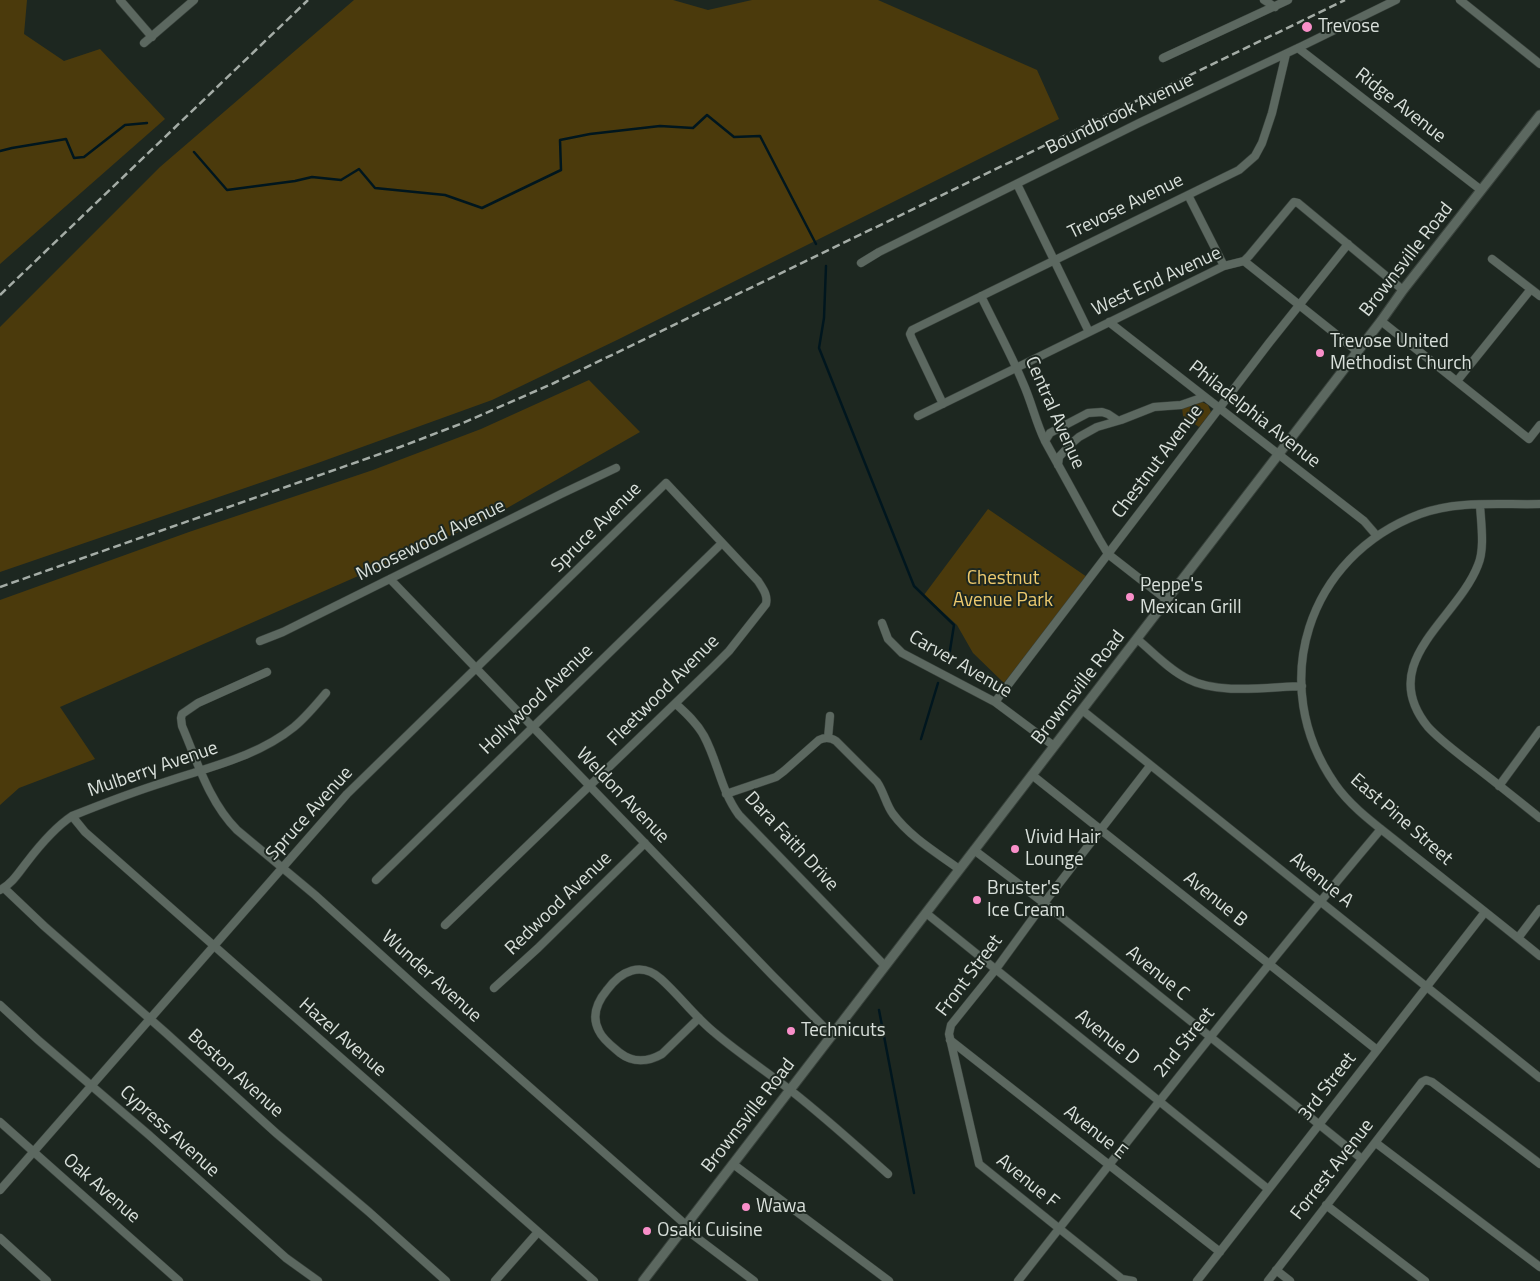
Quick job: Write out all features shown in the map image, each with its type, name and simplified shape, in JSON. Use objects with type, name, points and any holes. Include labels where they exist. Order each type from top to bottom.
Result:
[{"type":"street","points":[[120,0],[152,37]]},
{"type":"street","points":[[144,43],[194,0]]},
{"type":"street","points":[[1264,0],[1275,7]]},
{"type":"street","points":[[1163,58],[1288,0]]},
{"type":"street","name":"Boundbrook Avenue","points":[[861,263],[879,252],[1139,123],[1396,0]]},
{"type":"street","points":[[1460,0],[1540,64]]},
{"type":"street","name":"Ridge Avenue","points":[[1298,48],[1481,190]]},
{"type":"street","name":"Trevose Avenue","points":[[944,404],[912,339],[910,334],[912,330],[1239,170],[1259,150],[1272,113],[1286,54]]},
{"type":"street","name":"Brownsville Road","points":[[643,1281],[1167,600],[1356,351],[1540,115]]},
{"type":"street","points":[[1017,184],[1089,332]]},
{"type":"street","points":[[1188,195],[1224,266]]},
{"type":"street","name":"West End Avenue","points":[[918,416],[1224,266],[1244,261],[1294,202],[1298,203],[1348,244]]},
{"type":"street","points":[[1348,244],[1403,290]]},
{"type":"street","name":"Chestnut Avenue","points":[[995,702],[1348,244]]},
{"type":"street","points":[[1492,259],[1540,296]]},
{"type":"street","points":[[1244,261],[1356,351]]},
{"type":"street","points":[[1457,381],[1531,289]]},
{"type":"street","name":"Central Avenue","points":[[981,296],[1016,368],[1029,398],[1037,425],[1108,554],[1167,600]]},
{"type":"street","points":[[1381,321],[1529,439],[1540,425]]},
{"type":"street","name":"Philadelphia Avenue","points":[[1109,322],[1364,521],[1377,536]]},
{"type":"street","points":[[1058,465],[1058,457],[1080,436],[1097,426],[1154,407],[1181,405],[1204,397]]},
{"type":"street","points":[[1045,441],[1050,433],[1088,414],[1102,412],[1117,420]]},
{"type":"street","name":"Moosewood Avenue","points":[[260,641],[283,632],[616,468]]},
{"type":"street","name":"Spruce Avenue","points":[[0,1190],[347,794],[666,483],[722,543]]},
{"type":"street","name":"East Pine Street","points":[[1540,504],[1450,507],[1422,514],[1402,522],[1377,536],[1343,566],[1333,578],[1319,602],[1304,644],[1302,666],[1303,705],[1306,724],[1324,767],[1348,800],[1381,829],[1540,956]]},
{"type":"street","points":[[1480,505],[1482,553],[1479,564],[1468,585],[1418,653],[1412,668],[1412,689],[1417,709],[1436,735],[1540,818]]},
{"type":"street","name":"Fleetwood Avenue","points":[[445,925],[676,704],[729,651],[764,608],[767,599],[764,590],[722,543]]},
{"type":"street","name":"Hollywood Avenue","points":[[376,880],[722,543]]},
{"type":"street","name":"Weldon Avenue","points":[[390,579],[832,1035]]},
{"type":"street","name":"Carver Avenue","points":[[882,623],[888,639],[902,653],[995,702],[1054,746]]},
{"type":"street","points":[[1136,639],[1178,674],[1205,686],[1229,689],[1302,686]]},
{"type":"street","name":"Wunder Avenue","points":[[267,672],[185,710],[181,718],[184,730],[216,803],[226,819],[314,895],[685,1226],[754,1281]]},
{"type":"street","name":"Mulberry Avenue","points":[[2,889],[11,882],[49,836],[72,816],[163,782],[202,771],[246,755],[282,736],[305,718],[326,693]]},
{"type":"street","name":"Dara Faith Drive","points":[[676,704],[691,718],[704,736],[726,794],[739,815],[885,966]]},
{"type":"street","name":"Avenue A","points":[[1082,710],[1540,1078]]},
{"type":"street","points":[[828,738],[830,716]]},
{"type":"street","points":[[1499,786],[1540,730]]},
{"type":"street","points":[[726,794],[776,777],[819,740],[828,738],[836,740],[877,782],[892,813],[901,823],[959,870]]},
{"type":"street","name":"Front Street","points":[[950,1040],[948,1034],[951,1025],[996,969],[1100,829],[1150,766]]},
{"type":"street","name":"Avenue B","points":[[1032,775],[1377,1050]]},
{"type":"street","name":"Hazel Avenue","points":[[72,816],[85,832],[594,1281]]},
{"type":"street","name":"2nd Street","points":[[1020,1280],[1160,1101],[1381,829]]},
{"type":"street","name":"Redwood Avenue","points":[[494,988],[538,948],[645,843]]},
{"type":"street","name":"Avenue C","points":[[974,850],[1044,903],[1362,1160]]},
{"type":"street","name":"Boston Avenue","points":[[2,889],[276,1133],[370,1212],[446,1281]]},
{"type":"street","points":[[1518,938],[1540,909]]},
{"type":"street","name":"3rd Street","points":[[1197,1281],[1485,912]]},
{"type":"street","name":"Avenue D","points":[[926,913],[1268,1189]]},
{"type":"street","points":[[699,1018],[662,1054],[650,1060],[642,1061],[627,1058],[602,1036],[596,1024],[595,1015],[598,1001],[615,979],[627,972],[647,971],[661,979],[723,1040],[790,1090],[888,1174]]},
{"type":"street","name":"Cypress Avenue","points":[[0,1005],[286,1258],[318,1281]]},
{"type":"street","name":"Avenue E","points":[[950,1040],[1220,1252]]},
{"type":"street","name":"Avenue F","points":[[950,1040],[979,1164],[1122,1279],[1133,1281]]},
{"type":"street","name":"Forrest Avenue","points":[[1268,1281],[1422,1082],[1426,1080],[1432,1082],[1540,1164]]},
{"type":"street","name":"Oak Avenue","points":[[0,1122],[179,1281]]},
{"type":"street","points":[[1376,1143],[1540,1267]]},
{"type":"street","points":[[733,1164],[889,1281]]},
{"type":"street","points":[[1326,1205],[1425,1281]]},
{"type":"street","points":[[495,1281],[538,1232]]},
{"type":"street","points":[[0,1238],[47,1281]]},
{"type":"street","points":[[1276,1270],[1290,1281]]},
{"type":"shaded area","points":[[988,672],[999,680],[991,691],[980,682]]},
{"type":"green space","points":[[0,0],[27,0],[24,34],[64,61],[100,49],[165,119],[0,264]]},
{"type":"green space","points":[[354,0],[673,0],[708,10],[752,0],[878,0],[1037,70],[1059,119],[617,340],[492,400],[315,464],[0,572],[0,327],[160,167]]},
{"type":"green space","points":[[589,380],[640,432],[488,519],[60,707],[95,759],[19,788],[0,805],[0,600],[189,532],[373,470],[481,429]]},
{"type":"green space","points":[[1202,402],[1208,405],[1211,412],[1199,427],[1183,416],[1182,407]]},
{"type":"green space","name":"Chestnut Avenue Park","points":[[988,509],[1087,577],[1004,683],[973,653],[957,625],[924,595]]},
{"type":"waterway","points":[[194,152],[227,190],[312,177],[341,180],[359,169],[375,188],[445,195],[482,208],[561,170],[560,140],[590,134],[660,126],[693,128],[707,115],[734,137],[760,136],[816,244]]},
{"type":"waterway","points":[[0,151],[66,139],[74,158],[84,157],[125,125],[147,123]]},
{"type":"waterway","points":[[826,266],[824,318],[819,348],[914,586],[954,625],[948,663]]},
{"type":"waterway","points":[[921,739],[938,683]]},
{"type":"waterway","points":[[879,1010],[914,1193]]},
{"type":"railway","points":[[0,295],[308,0]]},
{"type":"railway","points":[[0,587],[400,447],[463,423],[554,383],[1345,0]]},
{"type":"place","name":"Trevose","points":[[1307,27]]},
{"type":"place","name":"Trevose United Methodist Church","points":[[1320,353]]},
{"type":"place","name":"Peppe's Mexican Grill","points":[[1130,597]]},
{"type":"place","name":"Vivid Hair Lounge","points":[[1015,849]]},
{"type":"place","name":"Bruster's Ice Cream","points":[[977,900]]},
{"type":"place","name":"Technicuts","points":[[791,1031]]},
{"type":"place","name":"Wawa","points":[[746,1207]]},
{"type":"place","name":"Osaki Cuisine","points":[[647,1231]]}]
